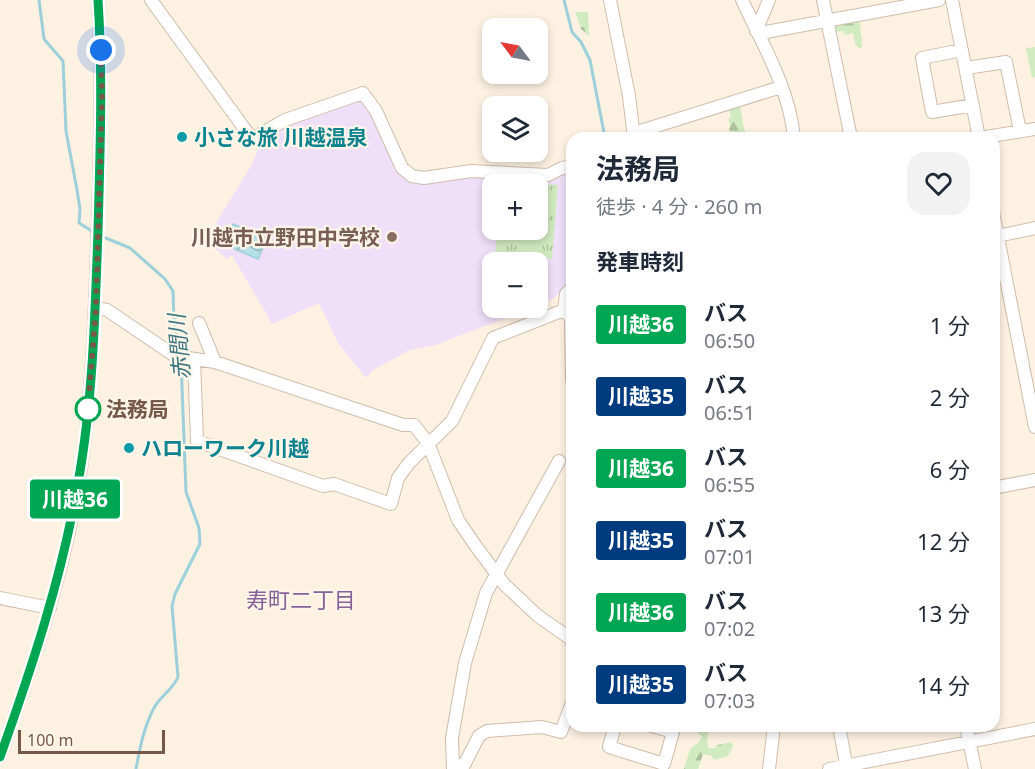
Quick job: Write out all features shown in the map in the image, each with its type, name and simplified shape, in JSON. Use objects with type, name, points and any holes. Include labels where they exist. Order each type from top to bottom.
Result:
[{"type":"street","points":[[0,757],[50,608],[79,482],[90,397],[96,308],[102,98],[98,0]]},
{"type":"street","points":[[151,0],[252,138],[285,120],[363,93],[376,111],[402,168],[412,176],[424,178],[471,171],[548,176],[566,167]]},
{"type":"street","points":[[610,0],[630,96],[634,132]]},
{"type":"street","points":[[742,0],[781,87],[792,118],[793,132]]},
{"type":"street","points":[[756,31],[769,0]]},
{"type":"street","points":[[823,0],[850,132]]},
{"type":"street","points":[[756,31],[766,32],[827,22],[939,0]]},
{"type":"street","points":[[952,0],[978,132]]},
{"type":"street","points":[[962,50],[922,58],[926,81],[933,112],[973,105]]},
{"type":"street","points":[[966,68],[1006,62],[1020,131]]},
{"type":"street","points":[[646,132],[781,87]]},
{"type":"street","points":[[1000,134],[1035,129]]},
{"type":"street","points":[[1000,236],[1035,228]]},
{"type":"street","points":[[1000,261],[1035,428]]},
{"type":"street","points":[[566,294],[564,310],[566,312]]},
{"type":"street","points":[[96,308],[107,310],[185,358],[215,362],[403,425],[414,425],[428,443],[458,520],[496,573],[504,584],[538,616],[566,636]]},
{"type":"street","points":[[185,358],[197,441],[323,486],[334,484],[391,504],[398,478],[409,463],[452,421],[493,338],[564,310]]},
{"type":"street","points":[[199,323],[215,362]]},
{"type":"street","points":[[559,461],[486,593],[465,663],[452,738],[454,767],[464,765],[479,736],[487,731],[542,727],[561,732],[566,719]]},
{"type":"street","points":[[1000,487],[1035,480]]},
{"type":"street","points":[[0,598],[50,608]]},
{"type":"street","points":[[829,769],[1035,729]]},
{"type":"street","points":[[613,732],[609,747],[664,764],[673,732]]},
{"type":"street","points":[[769,769],[773,732]]},
{"type":"street","points":[[840,732],[847,767]]},
{"type":"street","points":[[967,732],[975,769]]},
{"type":"shaded area","name":"川越市立野田中学校","points":[[358,98],[367,103],[402,173],[482,174],[482,240],[548,240],[548,174],[491,174],[566,170],[566,286],[554,298],[548,300],[548,252],[482,252],[482,318],[505,318],[436,345],[410,350],[373,370],[366,378],[338,343],[319,303],[272,324],[232,255],[227,259],[211,245],[214,226],[251,166],[264,137],[275,130]]},
{"type":"green space","points":[[575,12],[588,12],[589,36],[581,29]]},
{"type":"green space","points":[[848,22],[852,24],[860,22],[862,47],[860,49],[855,44],[853,33],[845,35],[844,31],[836,32],[835,28],[837,24]]},
{"type":"green space","points":[[1035,47],[1035,77],[1032,78],[1026,48]]},
{"type":"green space","points":[[740,106],[746,132],[731,132],[729,110]]},
{"type":"green space","points":[[548,184],[558,185],[552,259],[548,259],[548,252],[495,252],[496,240],[548,240]]},
{"type":"green space","points":[[698,732],[708,732],[709,748],[732,742],[733,746],[728,756],[714,760],[712,756],[703,754],[698,769],[684,769],[690,749],[700,741],[702,736]]},
{"type":"water","points":[[233,224],[267,239],[258,259],[223,244]]},
{"type":"waterway","name":"赤間川","points":[[39,0],[44,39],[63,61],[66,131],[80,209],[79,223],[95,233]]},
{"type":"waterway","points":[[564,0],[572,32],[581,42],[590,60],[604,132]]},
{"type":"waterway","name":"赤間川","points":[[101,236],[130,248],[165,279],[173,291],[174,323],[181,353]]},
{"type":"waterway","name":"赤間川","points":[[136,769],[151,714],[178,677],[172,606],[175,594],[200,544],[199,528],[186,492],[181,360]]},
{"type":"bus line","name":"川越36","points":[[0,757],[40,642],[61,566],[79,482],[90,397],[96,308],[102,98],[98,0]]},
{"type":"place","name":"小さな旅 川越温泉","points":[[182,137]]},
{"type":"place","name":"川越市立野田中学校","points":[[392,237]]},
{"type":"place","name":"法務局","points":[[88,409]]},
{"type":"place","name":"ハローワーク川越","points":[[129,448]]},
{"type":"district","name":"寿町二丁目","points":[[301,599]]},
{"type":"route","points":[[88,409],[87,420],[96,308],[102,98],[101,50]]}]
